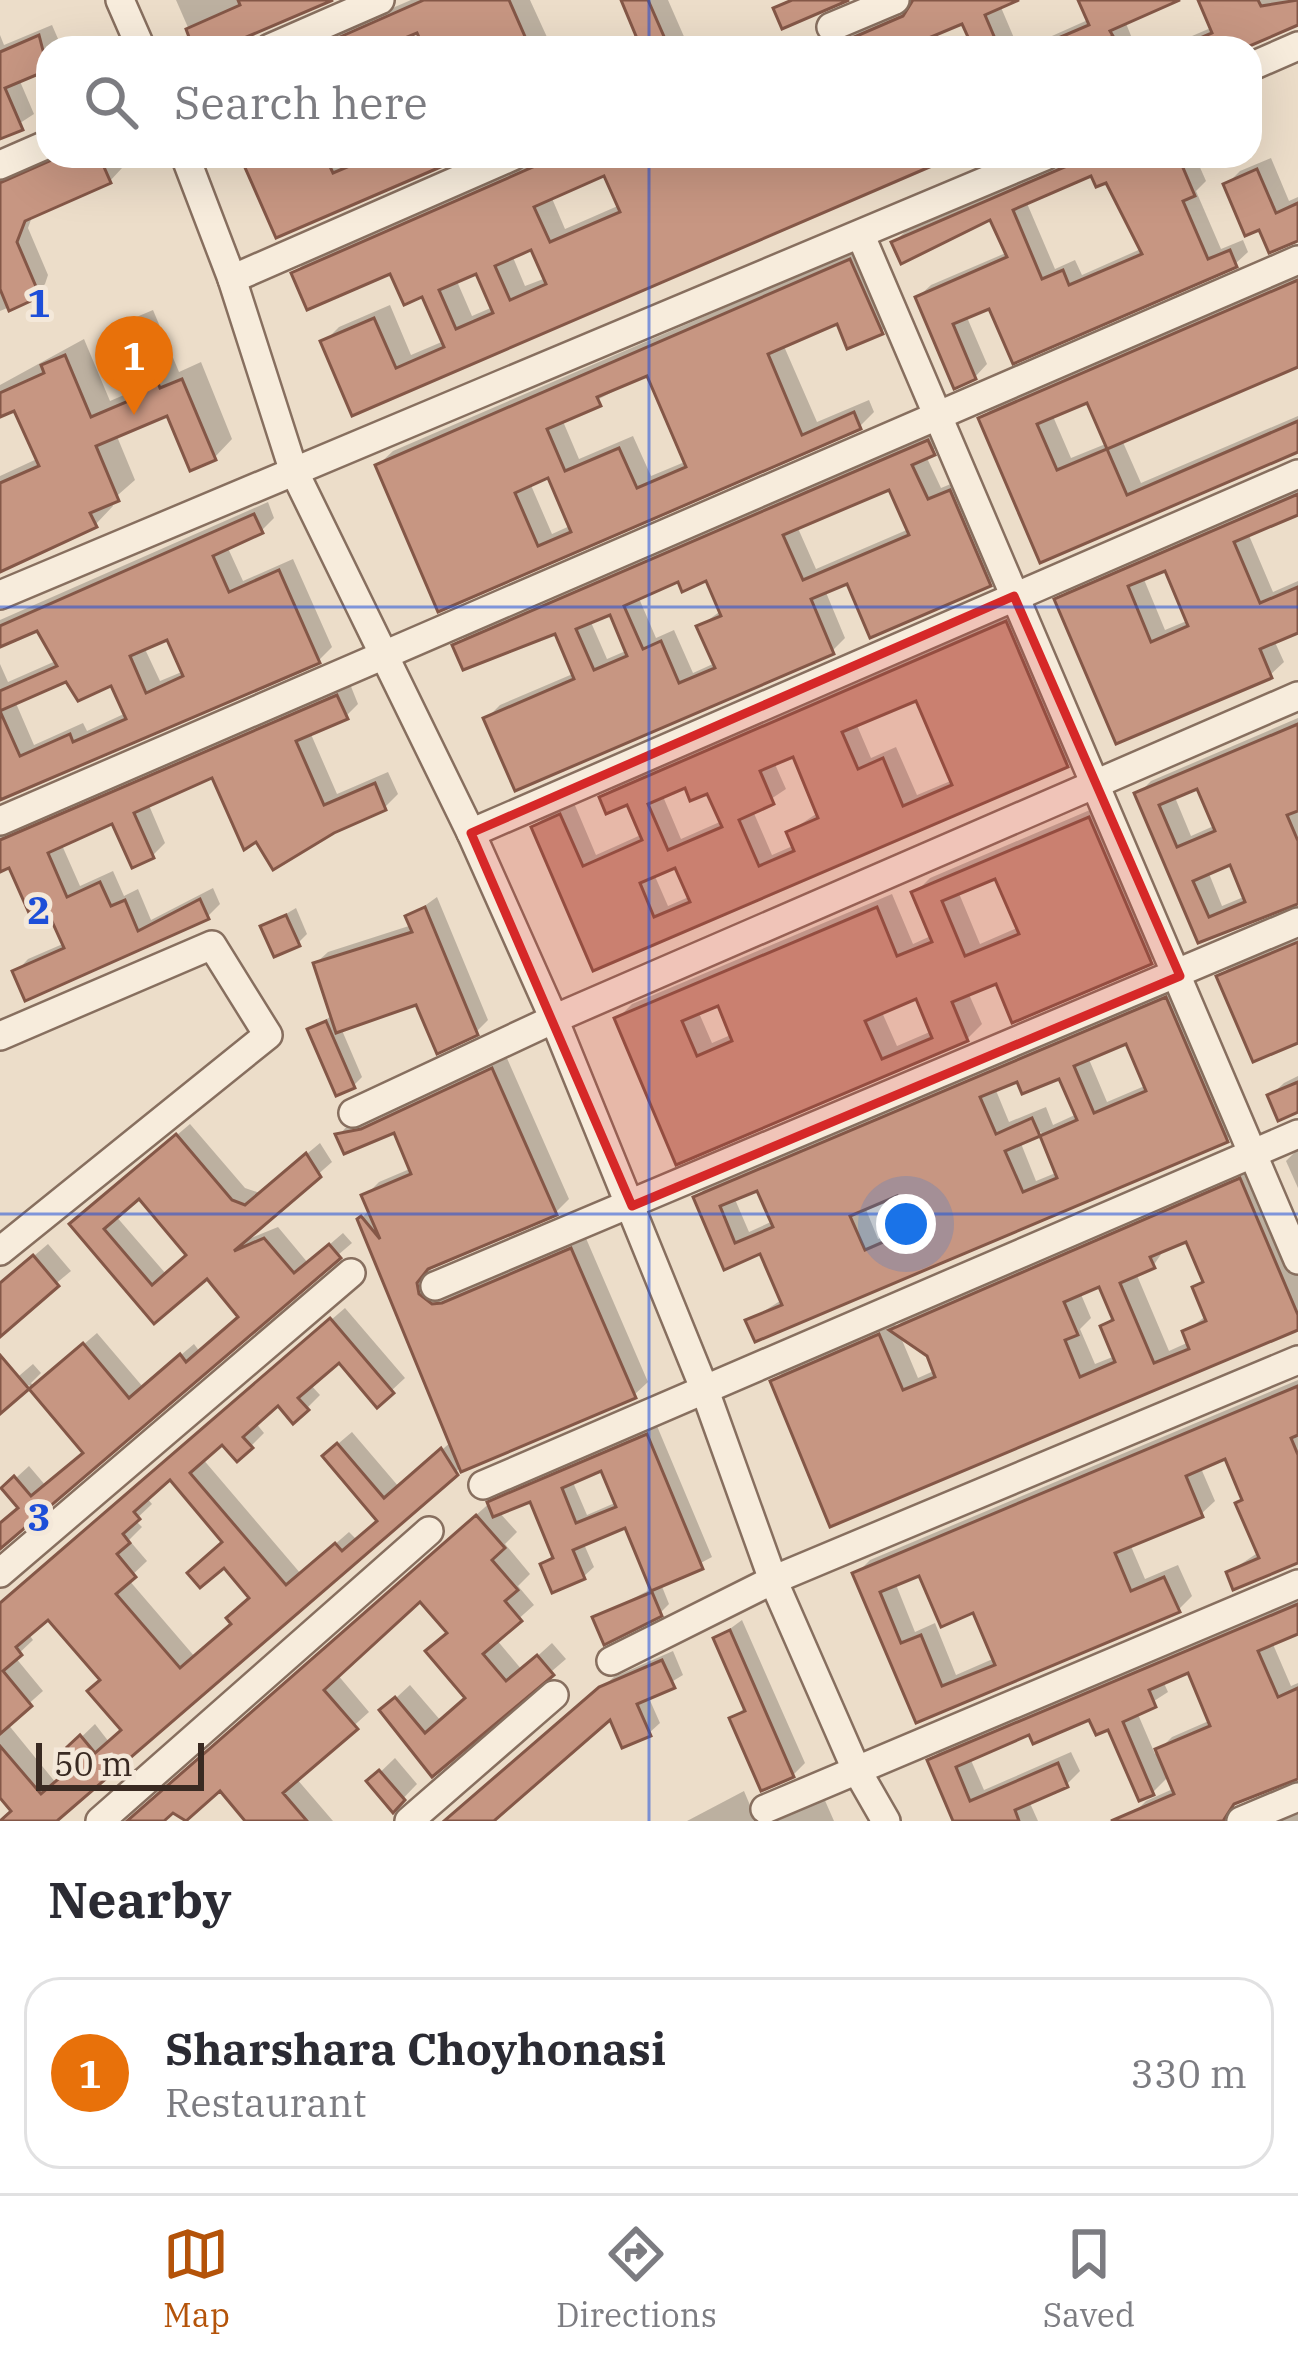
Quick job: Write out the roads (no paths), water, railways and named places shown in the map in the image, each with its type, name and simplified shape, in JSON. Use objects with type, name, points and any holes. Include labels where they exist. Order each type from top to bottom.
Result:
[{"type":"street","points":[[120,0],[136,36]]},
{"type":"street","points":[[298,36],[380,0]]},
{"type":"street","points":[[831,27],[896,0]]},
{"type":"street","points":[[1262,62],[1298,46]]},
{"type":"street","points":[[0,165],[36,149]]},
{"type":"street","points":[[190,168],[232,279],[293,469],[471,833],[554,1019],[704,1388],[773,1580],[855,1768],[886,1821]]},
{"type":"street","points":[[232,279],[486,168]]},
{"type":"street","points":[[0,595],[1017,168]]},
{"type":"street","points":[[861,236],[1098,782],[1298,1260]]},
{"type":"street","points":[[0,821],[1298,260]]},
{"type":"street","points":[[471,833],[1298,475]]},
{"type":"street","points":[[353,1113],[554,1019],[1298,696]]},
{"type":"street","points":[[435,1286],[1180,976],[1298,922]]},
{"type":"street","points":[[0,1036],[212,944],[268,1035],[4,1239]]},
{"type":"street","points":[[483,1485],[1298,1134]]},
{"type":"street","points":[[0,1573],[351,1273]]},
{"type":"street","points":[[611,1661],[773,1580],[1298,1360]]},
{"type":"street","points":[[100,1821],[429,1531]]},
{"type":"street","points":[[764,1809],[1298,1584]]},
{"type":"street","points":[[410,1821],[554,1695]]},
{"type":"street","points":[[1241,1821],[1298,1797]]},
{"type":"place","name":"Sharshara Choyhonasi","points":[[134,415]]}]
